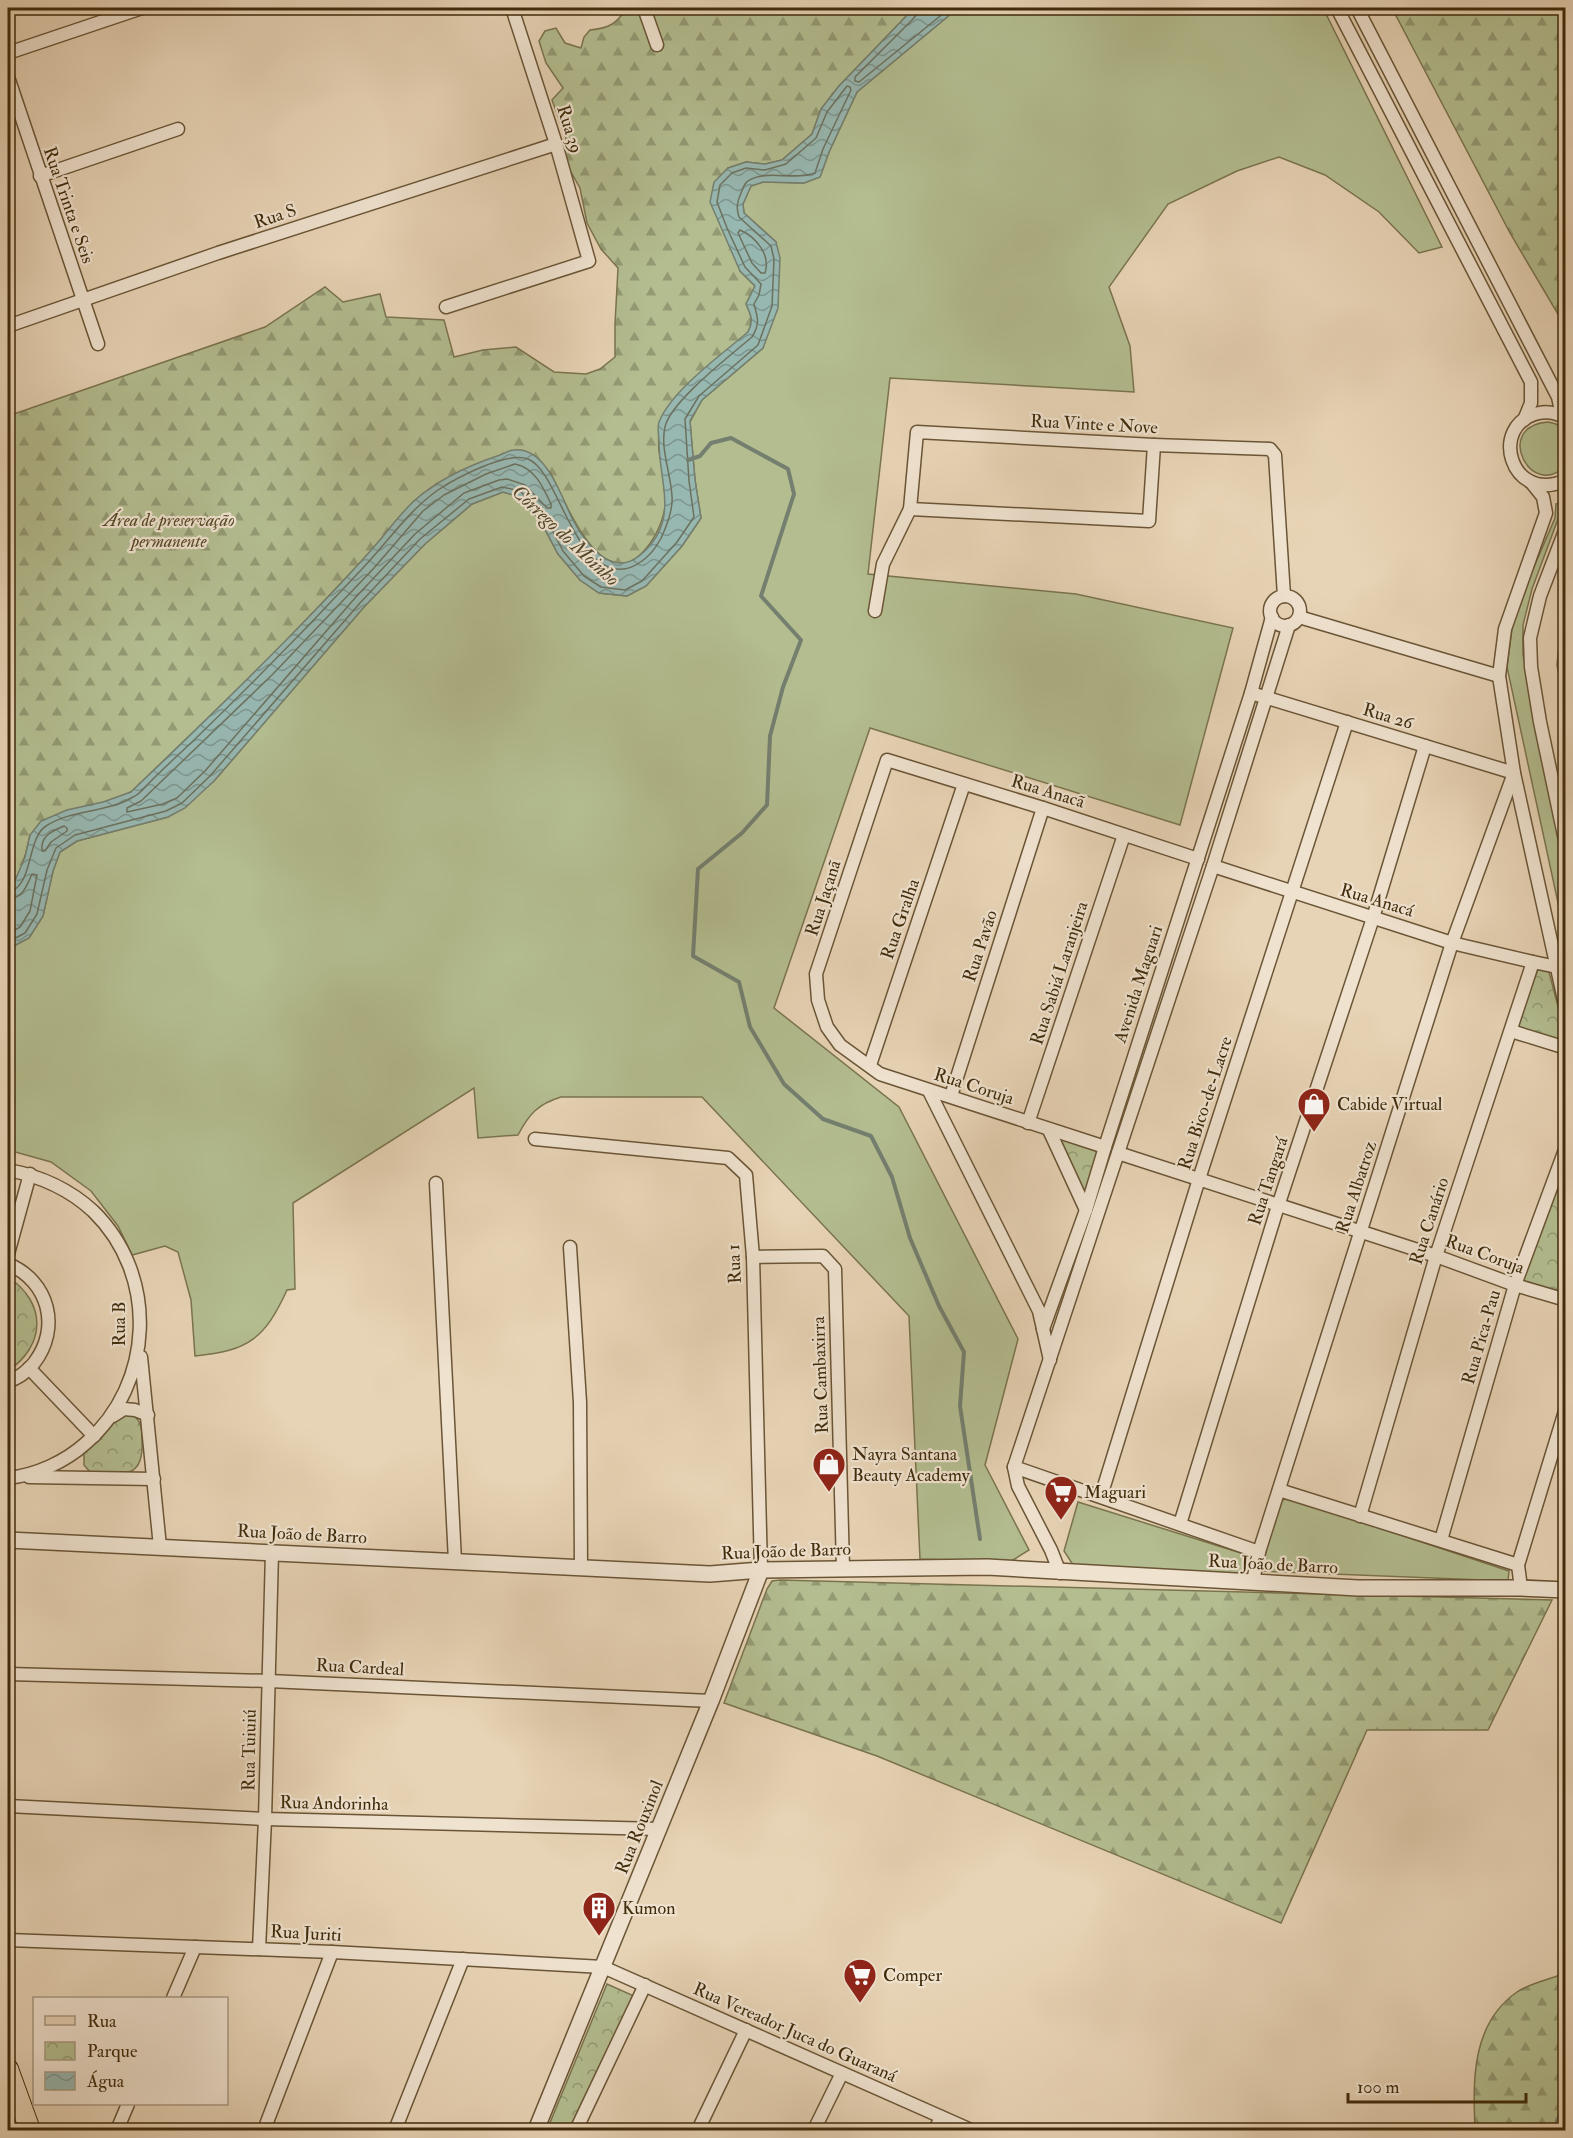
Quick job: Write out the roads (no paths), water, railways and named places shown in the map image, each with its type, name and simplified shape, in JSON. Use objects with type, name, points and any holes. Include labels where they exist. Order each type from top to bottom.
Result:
[{"type":"main road","points":[[8,2069],[30,2130]]},
{"type":"street","points":[[8,53],[142,8]]},
{"type":"street","name":"Rua 39","points":[[446,307],[590,261],[556,144],[512,8]]},
{"type":"street","points":[[644,8],[657,45]]},
{"type":"street","points":[[1337,8],[1531,382],[1531,403],[1524,420]]},
{"type":"street","points":[[1357,8],[1558,397],[1564,417]]},
{"type":"street","name":"Rua Trinta e Seis","points":[[8,77],[98,344]]},
{"type":"street","points":[[40,176],[178,129]]},
{"type":"street","name":"Rua S","points":[[8,326],[218,253],[556,144]]},
{"type":"street","points":[[1564,417],[1543,412],[1524,420],[1511,437],[1511,458],[1522,477],[1531,482],[1543,486],[1556,485],[1566,480]]},
{"type":"street","name":"Rua Vinte e Nove","points":[[910,509],[917,432],[1270,449],[1275,455],[1284,596]]},
{"type":"street","points":[[875,611],[883,564],[910,509],[1149,521],[1154,445]]},
{"type":"street","points":[[1531,482],[1543,497],[1546,513],[1505,629],[1499,676],[1514,773],[1566,1009]]},
{"type":"street","points":[[1566,528],[1540,596],[1530,638],[1531,667],[1540,723],[1566,845]]},
{"type":"street","points":[[1294,621],[1300,608],[1299,604],[1292,598],[1279,597],[1271,608],[1272,617],[1279,624],[1294,621],[1499,676]]},
{"type":"street","name":"Avenida Maguari","points":[[1044,1312],[1086,1210],[1251,693],[1272,617]]},
{"type":"street","name":"Avenida Maguari","points":[[1014,1467],[1051,1361],[1266,698],[1294,621]]},
{"type":"street","name":"Rua 26","points":[[1251,693],[1514,773]]},
{"type":"street","name":"Rua Bico-de-Lacre","points":[[1101,1496],[1199,1179],[1347,723]]},
{"type":"street","name":"Rua Tangará","points":[[1180,1524],[1278,1206],[1373,918],[1425,746]]},
{"type":"street","name":"Rua Anacã","points":[[887,760],[1198,859]]},
{"type":"street","name":"Rua Jaçanã","points":[[840,1045],[827,1028],[818,1000],[816,974],[887,760]]},
{"type":"street","name":"Rua Albatroz","points":[[1253,1581],[1259,1552],[1452,943],[1514,773]]},
{"type":"street","name":"Rua Gralha","points":[[870,1065],[964,784]]},
{"type":"street","name":"Rua Pavão","points":[[951,1096],[1043,808]]},
{"type":"street","name":"Rua Sabiá Laranjeira","points":[[1028,1123],[1124,835]]},
{"type":"street","name":"Rua Anacá","points":[[1213,866],[1452,943],[1533,962]]},
{"type":"street","points":[[1533,962],[1557,967]]},
{"type":"street","name":"Rua Canário","points":[[1360,1516],[1436,1256],[1533,962]]},
{"type":"street","points":[[1511,1031],[1566,1048]]},
{"type":"street","name":"Rua Coruja","points":[[840,1045],[880,1074],[1105,1147]]},
{"type":"street","points":[[929,1091],[1044,1312],[1043,1329],[1051,1361]]},
{"type":"street","points":[[1049,1130],[1086,1210]]},
{"type":"street","name":"Rua 1","points":[[535,1139],[728,1158],[746,1175],[753,1257],[761,1570]]},
{"type":"street","name":"Rua Pica-Pau","points":[[1441,1540],[1515,1285],[1566,1148]]},
{"type":"street","name":"Rua Coruja","points":[[1118,1153],[1566,1300]]},
{"type":"street","name":"Rua B","points":[[8,1170],[30,1174],[53,1184],[87,1206],[109,1230],[123,1251],[132,1274],[139,1298],[141,1322],[140,1347],[134,1372],[123,1397],[109,1419],[81,1448],[49,1467],[11,1478]]},
{"type":"street","points":[[8,1254],[30,1174]]},
{"type":"street","points":[[436,1183],[455,1561]]},
{"type":"street","points":[[570,1247],[580,1402],[581,1568]]},
{"type":"street","name":"Rua Cambaxirra","points":[[753,1257],[823,1256],[835,1269],[843,1568]]},
{"type":"street","points":[[8,1264],[33,1280],[43,1296],[49,1315],[48,1335],[41,1353],[29,1368],[8,1381]]},
{"type":"street","points":[[1044,1312],[1064,1321]]},
{"type":"street","points":[[1043,1329],[1058,1338]]},
{"type":"street","points":[[140,1347],[160,1547]]},
{"type":"street","points":[[29,1368],[94,1436]]},
{"type":"street","points":[[1521,1588],[1518,1565],[1566,1408]]},
{"type":"street","points":[[109,1419],[124,1409],[148,1415]]},
{"type":"street","points":[[81,1448],[76,1454],[83,1477]]},
{"type":"street","points":[[1060,1573],[1051,1550],[1017,1486],[1014,1467],[1259,1552]]},
{"type":"street","points":[[11,1478],[154,1479]]},
{"type":"street","points":[[1279,1490],[1518,1565]]},
{"type":"street","name":"Rua João de Barro","points":[[8,1540],[710,1574],[761,1570],[987,1567],[1060,1573],[1358,1588],[1566,1590]]},
{"type":"street","name":"Rua Tuiuiú","points":[[260,1949],[272,1552]]},
{"type":"street","name":"Rua Rouxinol","points":[[536,2130],[711,1701],[761,1570]]},
{"type":"street","name":"Rua Cardeal","points":[[8,1674],[269,1681],[711,1701]]},
{"type":"street","name":"Rua Andorinha","points":[[8,1806],[265,1819],[659,1829]]},
{"type":"street","name":"Rua Juriti","points":[[8,1940],[332,1952],[603,1967]]},
{"type":"street","points":[[173,1997],[195,1947]]},
{"type":"street","points":[[264,2130],[332,1952]]},
{"type":"street","points":[[395,2130],[463,1959]]},
{"type":"street","name":"Rua Vereador Juca do Guaraná","points":[[603,1967],[971,2130]]},
{"type":"street","points":[[576,2130],[645,1985]]},
{"type":"street","points":[[698,2130],[746,2030]]},
{"type":"street","points":[[814,2130],[842,2073]]},
{"type":"street","points":[[117,2130],[127,2105]]},
{"type":"street","points":[[935,2130],[941,2117]]},
{"type":"water","name":"Córrego do Moinho","points":[[914,8],[958,8],[857,92],[820,177],[804,183],[763,182],[751,186],[743,204],[744,213],[776,242],[780,258],[778,308],[763,348],[702,400],[690,421],[701,518],[682,546],[646,586],[627,596],[599,593],[580,580],[558,554],[540,520],[517,496],[503,492],[472,504],[425,544],[364,607],[214,781],[185,808],[168,817],[77,841],[60,852],[53,871],[43,916],[29,938],[8,949],[8,888],[14,883],[25,857],[30,835],[41,821],[67,810],[103,802],[131,792],[278,648],[353,570],[409,506],[444,479],[507,452],[526,451],[544,465],[558,487],[578,529],[600,555],[619,563],[629,562],[652,543],[660,530],[665,502],[659,422],[665,410],[686,386],[748,332],[751,325],[746,304],[755,286],[740,271],[710,202],[714,182],[728,168],[746,162],[765,164],[782,160],[812,134],[821,109],[839,86]]},
{"type":"waterway","points":[[688,460],[700,456],[711,443],[731,438],[788,469],[794,494],[761,596],[801,640],[783,687],[770,736],[767,805],[742,833],[698,869],[693,956],[739,982],[750,1027],[784,1084],[823,1119],[871,1136],[892,1177],[910,1238],[939,1306],[964,1352],[960,1406],[980,1539]]},
{"type":"waterway","points":[[1557,2130],[1557,2121],[1566,2103]]},
{"type":"place","name":"Cabide Virtual","points":[[1314,1133]]},
{"type":"place","name":"Nayra Santana Beauty Academy","points":[[829,1493]]},
{"type":"place","name":"Maguari","points":[[1061,1521]]},
{"type":"place","name":"Kumon","points":[[599,1937]]},
{"type":"place","name":"Comper","points":[[860,2004]]},
{"type":"park label","name":"Área de preservação permanente","points":[[169,530]]}]
